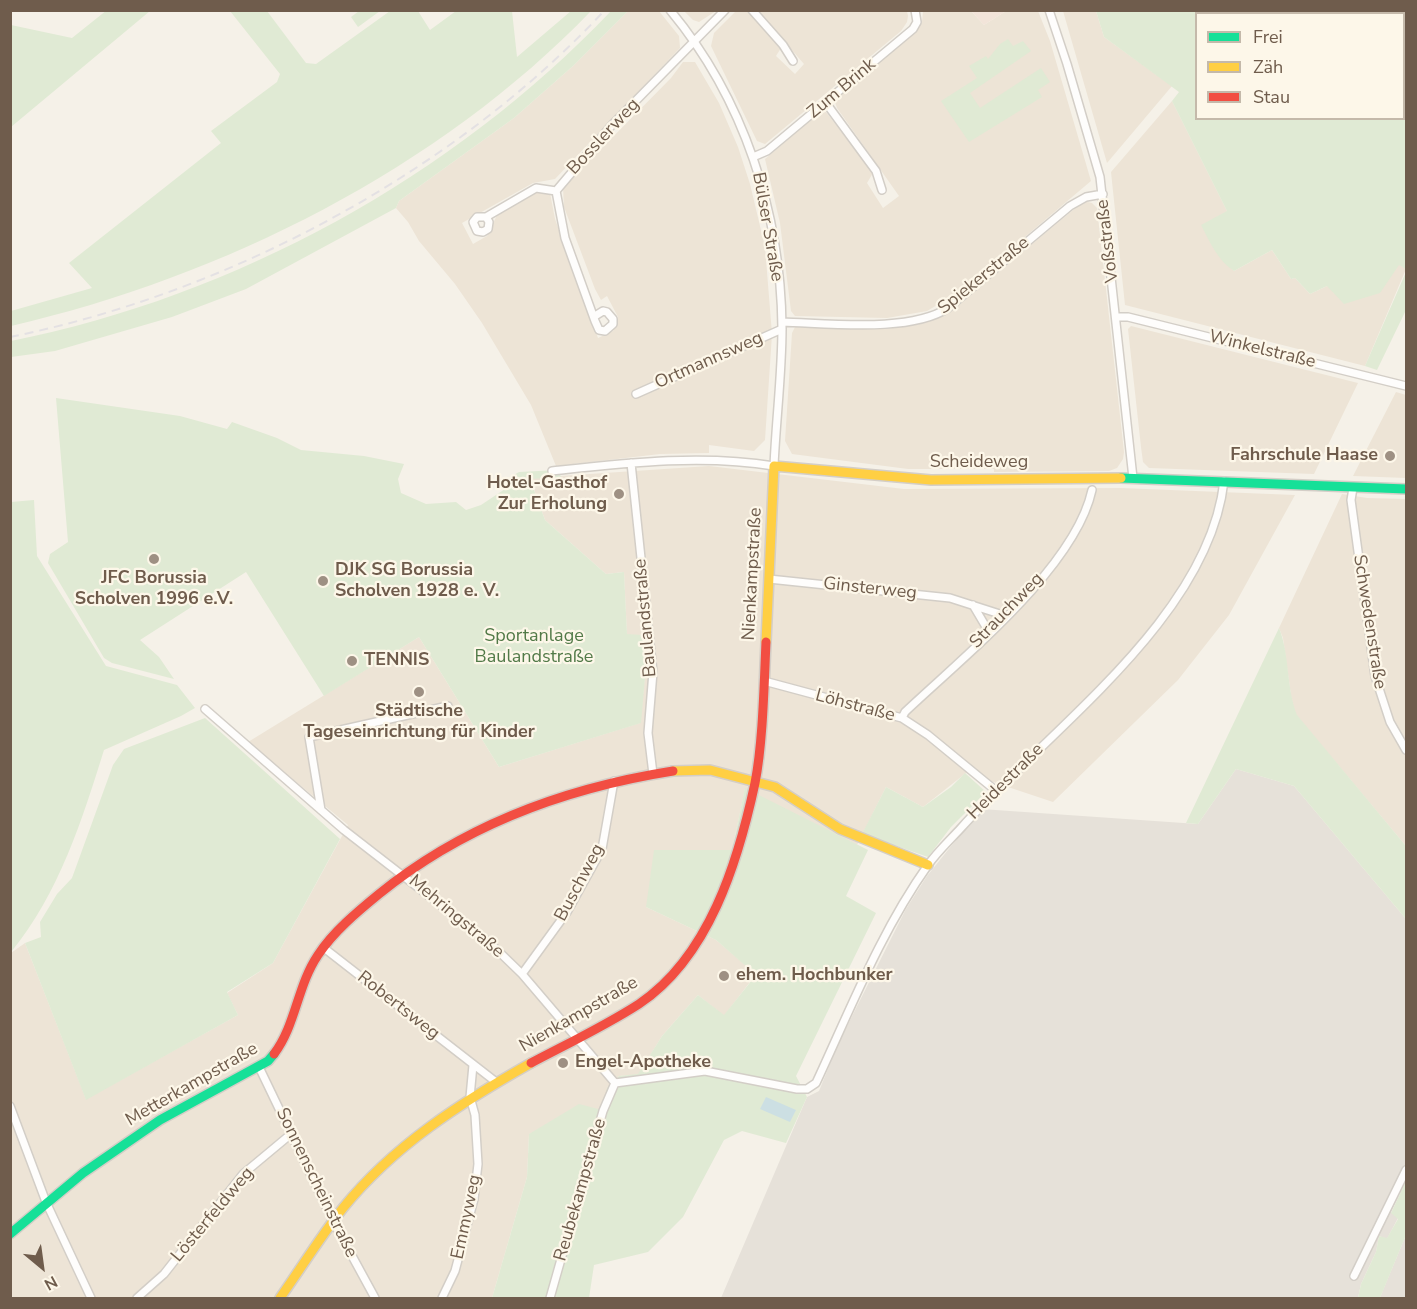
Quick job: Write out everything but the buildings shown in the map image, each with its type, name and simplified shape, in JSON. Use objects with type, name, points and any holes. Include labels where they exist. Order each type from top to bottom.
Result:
[{"type":"street","name":"Bülser Straße","points":[[670,10],[695,43],[726,94],[753,157],[773,239],[782,325],[774,465]]},
{"type":"street","name":"Bosslerweg","points":[[595,316],[565,238],[556,191],[611,126],[725,10]]},
{"type":"street","points":[[752,10],[783,45],[793,61]]},
{"type":"street","name":"Zum Brink","points":[[753,157],[767,151],[913,29],[916,22],[915,10]]},
{"type":"street","name":"Voßstraße","points":[[1048,10],[1070,74],[1103,194],[1133,478]]},
{"type":"street","points":[[826,103],[876,171],[882,190]]},
{"type":"street","points":[[486,217],[536,188],[542,186],[556,191]]},
{"type":"street","name":"Spiekerstraße","points":[[782,325],[904,323],[931,318],[950,306],[1070,206],[1086,197],[1103,194]]},
{"type":"street","name":"Winkelstraße","points":[[1117,316],[1128,316],[1403,385]]},
{"type":"street","name":"Ortmannsweg","points":[[636,394],[782,325]]},
{"type":"street","name":"Scheideweg","points":[[552,471],[631,463],[730,459],[931,480],[1133,478],[1407,489]]},
{"type":"street","name":"Baulandstraße","points":[[631,463],[653,672],[648,733],[653,774]]},
{"type":"street","name":"Nienkampstraße","points":[[280,1299],[333,1221],[390,1160],[426,1128],[470,1097],[640,1003],[676,970],[700,939],[725,888],[755,782],[764,681],[774,465]]},
{"type":"street","name":"Heidestraße","points":[[615,1083],[705,1071],[798,1089],[807,1089],[816,1083],[892,924],[928,865],[995,790],[1071,720],[1144,642],[1198,563],[1214,527],[1224,481]]},
{"type":"street","name":"Schwedenstraße","points":[[1353,488],[1351,500],[1375,676],[1389,722],[1407,750]]},
{"type":"street","name":"Strauchweg","points":[[902,718],[905,712],[1006,616],[1041,579],[1087,511],[1092,490]]},
{"type":"street","name":"Ginsterweg","points":[[769,579],[950,598],[1006,616]]},
{"type":"street","points":[[971,603],[989,632]]},
{"type":"street","name":"Löhstraße","points":[[764,681],[902,718],[928,735],[995,790]]},
{"type":"street","points":[[321,810],[309,737],[447,706]]},
{"type":"street","name":"Mehringstraße","points":[[205,710],[321,810],[463,920],[522,974],[615,1083]]},
{"type":"street","name":"Metterkampstraße","points":[[10,1234],[46,1202],[160,1120],[259,1067],[278,1052],[285,1038],[303,980],[324,948],[353,916],[404,874],[466,836],[516,812],[559,795],[614,781],[681,770],[708,770],[784,792],[839,829],[928,865]]},
{"type":"street","name":"Buschweg","points":[[522,974],[567,912],[602,849],[614,781]]},
{"type":"street","name":"Robertsweg","points":[[324,948],[496,1082]]},
{"type":"street","points":[[470,1097],[473,1065]]},
{"type":"street","name":"Sonnenscheinstraße","points":[[259,1067],[333,1221],[375,1299]]},
{"type":"street","name":"Reubekampstraße","points":[[550,1299],[603,1111],[615,1083]]},
{"type":"street","name":"Emmyweg","points":[[442,1299],[455,1271],[474,1199],[478,1164],[475,1115],[470,1097]]},
{"type":"street","points":[[10,1106],[46,1202],[91,1299]]},
{"type":"street","name":"Lösterfeldweg","points":[[137,1299],[164,1274],[243,1174],[291,1134]]},
{"type":"street","points":[[1354,1276],[1407,1170]]},
{"type":"shaded area","points":[[628,11],[659,11],[679,36],[680,48],[555,179],[533,183],[462,223],[473,244],[487,236],[498,213],[538,191],[550,193],[555,219],[598,338],[613,331],[618,317],[607,296],[601,300],[595,289],[564,207],[563,187],[595,152],[599,151],[671,78],[683,62],[695,62],[719,103],[738,147],[750,184],[765,247],[772,334],[765,440],[754,451],[709,445],[709,453],[660,454],[556,466],[531,405],[482,323],[396,208],[399,201],[514,118],[573,66]]},
{"type":"shaded area","points":[[684,11],[716,11],[699,22],[693,20]]},
{"type":"shaded area","points":[[736,11],[747,11],[763,26],[781,48],[776,56],[795,74],[804,64],[758,11],[907,11],[908,16],[901,31],[765,144],[757,141],[711,46],[714,33]]},
{"type":"shaded area","points":[[923,11],[971,11],[984,25],[1006,11],[1038,11],[1050,41],[1091,181],[961,291],[927,311],[887,318],[795,316],[791,311],[780,223],[765,159],[819,113],[826,112],[873,173],[867,183],[883,208],[899,196],[835,102],[837,97],[917,30],[922,22]]},
{"type":"shaded area","points":[[971,11],[1006,11],[984,25]]},
{"type":"shaded area","points":[[1063,11],[1096,11],[1104,37],[1172,86],[1107,163]]},
{"type":"shaded area","points":[[1172,101],[1227,211],[1223,260],[1234,271],[1272,250],[1291,279],[1295,278],[1310,294],[1327,286],[1399,264],[1406,269],[1365,366],[1125,305],[1111,172]]},
{"type":"shaded area","points":[[1084,201],[1092,203],[1097,208],[1124,452],[1123,459],[1117,468],[1109,471],[994,472],[994,469],[908,469],[792,454],[785,441],[792,333],[795,327],[916,325],[936,319],[951,311]]},
{"type":"shaded area","points":[[1131,326],[1358,383],[1314,474],[1149,468],[1143,462],[1141,447],[1128,329]]},
{"type":"shaded area","points":[[1396,392],[1406,395],[1406,478],[1353,476]]},
{"type":"shaded area","points":[[709,466],[904,489],[1121,488],[1295,495],[1229,615],[1178,680],[1053,802],[966,773],[923,807],[886,787],[857,845],[745,789],[732,850],[646,907],[716,940],[756,974],[724,1016],[698,995],[662,1036],[638,1075],[619,1076],[602,1111],[529,1134],[527,1177],[492,1298],[11,1298],[11,953],[25,943],[86,1099],[238,1015],[227,993],[273,963],[348,825],[248,742],[419,637],[499,767],[640,723],[646,666],[643,635],[627,635],[624,572],[606,574],[545,520],[530,478]]},
{"type":"shaded area","points":[[1342,494],[1367,498],[1406,499],[1406,846],[1296,715],[1292,703],[1283,638],[1279,628]]},
{"type":"shaded area","points":[[1236,769],[1294,786],[1406,919],[1406,1181],[1391,1212],[1398,1218],[1387,1239],[1379,1236],[1376,1252],[1361,1284],[1358,1298],[721,1298],[807,1097],[819,1091],[839,1042],[906,909],[927,876],[981,809],[1198,824]]},
{"type":"shaded area","points":[[766,1097],[796,1110],[790,1122],[760,1109]]},
{"type":"shaded area","points":[[1406,1235],[1406,1298],[1380,1298],[1383,1290]]},
{"type":"green space","points":[[107,10],[150,11],[11,127],[11,25],[72,38]]},
{"type":"green space","points":[[230,11],[267,11],[306,63],[316,64],[390,11],[418,11],[430,30],[456,11],[512,11],[517,57],[571,11],[591,11],[531,68],[466,120],[397,167],[324,209],[248,246],[170,278],[91,305],[11,326],[11,311],[92,288],[69,263],[221,143],[211,131],[277,82],[280,74]]},
{"type":"green space","points":[[359,11],[380,11],[358,27],[351,17]]},
{"type":"green space","points":[[611,11],[628,11],[573,66],[514,118],[399,201],[396,208],[246,289],[172,317],[55,351],[11,357],[11,341],[95,321],[177,294],[258,261],[336,221],[411,176],[482,126],[549,71]]},
{"type":"green space","points":[[1096,11],[1406,11],[1406,269],[1399,265],[1380,293],[1344,304],[1327,286],[1310,294],[1295,278],[1291,279],[1272,250],[1234,271],[1228,267],[1215,251],[1201,225],[1227,211],[1172,101],[1179,92],[1104,37]]},
{"type":"green space","points":[[1008,39],[1013,46],[1023,41],[1031,51],[970,93],[980,108],[1041,68],[1050,82],[1038,90],[1042,97],[969,142],[941,101],[977,78],[969,66],[986,56],[988,59],[1000,44]]},
{"type":"green space","points":[[1406,272],[1406,310],[1377,370],[1365,366]]},
{"type":"green space","name":"Sportanlage Baulandstraße","points":[[56,398],[180,416],[227,429],[232,422],[277,438],[301,450],[364,456],[404,464],[398,479],[401,493],[426,504],[456,502],[466,510],[481,505],[511,485],[512,476],[519,472],[558,470],[561,477],[530,479],[545,520],[606,574],[624,572],[627,634],[643,635],[646,666],[641,723],[499,767],[419,637],[324,696],[246,572],[140,640],[159,657],[174,679],[112,663],[104,658],[48,563],[50,554],[68,542]]},
{"type":"green space","points":[[34,500],[37,556],[106,666],[177,685],[195,708],[104,750],[78,829],[56,881],[28,930],[11,952],[11,502]]},
{"type":"green space","points":[[1279,628],[1297,715],[1406,846],[1406,919],[1294,786],[1236,769],[1198,824],[1186,823]]},
{"type":"green space","points":[[205,718],[340,839],[273,963],[227,992],[238,1015],[86,1100],[25,943],[41,937],[40,922],[57,894],[72,878],[113,765],[124,749]]},
{"type":"green space","points":[[965,773],[986,792],[951,827],[928,857],[862,834],[886,787],[923,807],[951,787]]},
{"type":"green space","points":[[745,788],[868,850],[846,896],[876,913],[796,1076],[807,1097],[786,1143],[742,1131],[724,1140],[683,1217],[648,1252],[594,1265],[589,1298],[492,1298],[527,1177],[529,1134],[579,1104],[602,1110],[607,1088],[619,1076],[638,1074],[662,1036],[698,995],[724,1015],[756,975],[716,940],[646,907],[654,850],[732,850]]},
{"type":"green space","points":[[1406,1181],[1406,1235],[1380,1298],[1358,1298],[1361,1284],[1376,1252],[1379,1236],[1387,1238],[1398,1219],[1391,1213]]},
{"type":"railway","points":[[10,337],[92,317],[174,290],[254,257],[332,218],[407,173],[479,124],[545,69],[605,10]]},
{"type":"traffic: fast","points":[[1121,478],[1406,489]]},
{"type":"traffic: fast","points":[[10,1234],[83,1173],[160,1120],[268,1061],[274,1054]]},
{"type":"traffic: slow","points":[[766,642],[774,466],[931,480],[1121,478]]},
{"type":"traffic: slow","points":[[673,771],[710,770],[775,787],[840,829],[928,865]]},
{"type":"traffic: slow","points":[[280,1298],[343,1208],[384,1164],[455,1109],[531,1063]]},
{"type":"traffic: jam","points":[[531,1063],[639,1004],[663,984],[684,961],[702,934],[717,906],[740,844],[755,783],[761,732],[766,642]]},
{"type":"traffic: jam","points":[[274,1054],[287,1031],[305,979],[318,955],[338,930],[354,915],[412,870],[446,848],[517,813],[593,788],[673,771]]},
{"type":"place","name":"Fahrschule Haase","points":[[1390,456]]},
{"type":"place","name":"Hotel-Gasthof Zur Erholung","points":[[619,494]]},
{"type":"place","name":"JFC Borussia Scholven 1996 e.V.","points":[[154,559]]},
{"type":"place","name":"DJK SG Borussia Scholven 1928 e. V.","points":[[323,581]]},
{"type":"place","name":"TENNIS","points":[[352,661]]},
{"type":"place","name":"Städtische Tageseinrichtung für Kinder","points":[[419,692]]},
{"type":"place","name":"ehem. Hochbunker","points":[[724,976]]},
{"type":"place","name":"Engel-Apotheke","points":[[563,1063]]}]
